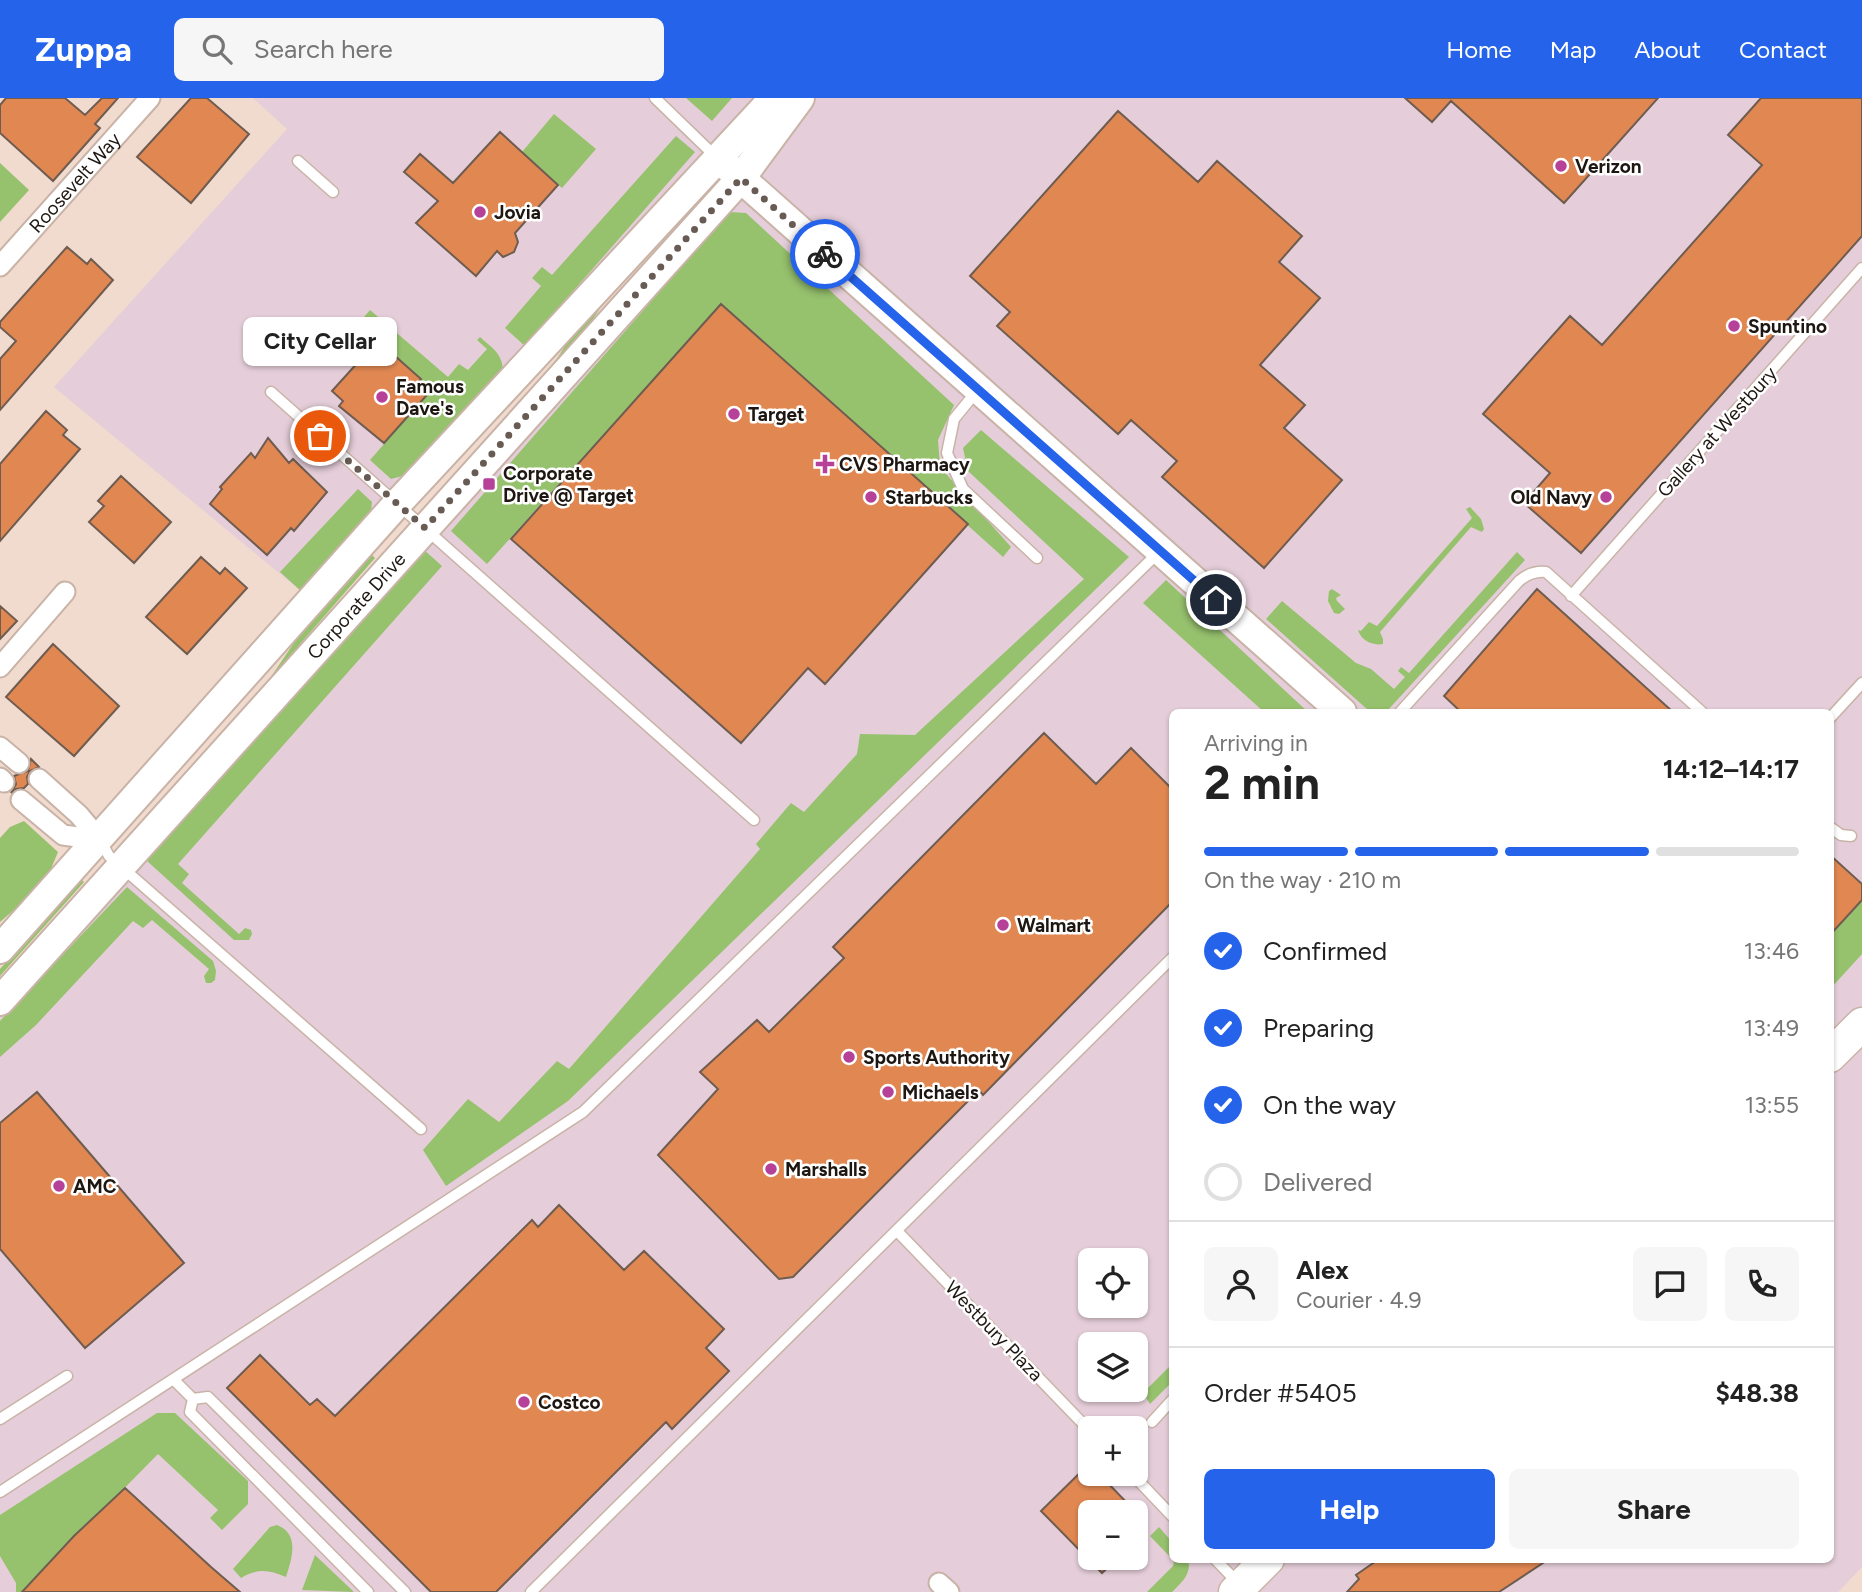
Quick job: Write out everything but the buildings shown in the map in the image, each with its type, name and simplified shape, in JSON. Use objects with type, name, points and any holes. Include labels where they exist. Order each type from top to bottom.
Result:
[{"type":"main road","name":"Corporate Drive","points":[[0,949],[396,505],[774,98]]},
{"type":"main road","name":"Corporate Drive","points":[[0,1001],[741,178],[800,98]]},
{"type":"main road","points":[[717,157],[1339,709]]},
{"type":"main road","points":[[1834,1052],[1862,1024]]},
{"type":"main road","points":[[1240,1590],[1264,1563]]},
{"type":"street","name":"Roosevelt Way","points":[[0,266],[150,98]]},
{"type":"street","points":[[0,667],[65,592]]},
{"type":"street","points":[[39,779],[79,815],[100,840]]},
{"type":"street","points":[[21,800],[62,835],[100,840]]},
{"type":"lane","points":[[655,98],[717,157]]},
{"type":"lane","points":[[298,161],[333,191]]},
{"type":"lane","name":"Gallery at Westbury","points":[[1571,596],[1862,268]]},
{"type":"lane","points":[[979,389],[954,419],[947,453],[963,489],[1037,558]]},
{"type":"lane","points":[[271,392],[754,820]]},
{"type":"lane","points":[[0,1492],[583,1112],[1160,551]]},
{"type":"lane","points":[[1403,709],[1524,577],[1546,572],[1699,709]]},
{"type":"lane","points":[[1834,714],[1862,683]]},
{"type":"lane","points":[[1834,830],[1841,835],[1851,835]]},
{"type":"lane","points":[[100,840],[109,856],[421,1129]]},
{"type":"lane","points":[[531,1592],[1169,960]]},
{"type":"lane","name":"Westbury Plaza","points":[[897,1231],[1078,1419]]},
{"type":"lane","points":[[0,1419],[67,1376]]},
{"type":"lane","points":[[174,1380],[193,1399]]},
{"type":"lane","points":[[193,1399],[208,1397],[405,1592]]},
{"type":"lane","points":[[193,1399],[190,1412],[368,1592]]},
{"type":"lane","points":[[1152,1422],[1169,1403]]},
{"type":"lane","points":[[1143,1486],[1169,1513]]},
{"type":"lane","points":[[1218,1563],[1240,1590]]},
{"type":"shaded area","points":[[253,98],[1862,98],[1862,1567],[1838,1592],[0,1592],[0,1001],[741,179],[717,157],[302,592],[54,387],[287,129]]},
{"type":"green space","points":[[686,98],[732,98],[712,121]]},
{"type":"green space","points":[[554,114],[596,149],[562,188],[522,152]]},
{"type":"green space","points":[[676,136],[695,152],[525,346],[505,328],[541,286],[532,278],[542,267],[552,275]]},
{"type":"green space","points":[[0,163],[29,190],[0,222]]},
{"type":"green space","points":[[695,199],[601,307],[573,349],[438,496],[556,360],[584,317]]},
{"type":"green space","points":[[729,212],[746,213],[954,405],[938,440],[940,467],[1011,547],[1003,557],[721,304],[487,564],[451,531]]},
{"type":"green space","points":[[370,310],[448,377],[459,364],[468,370],[487,349],[477,340],[480,337],[498,355],[503,370],[410,474],[391,479],[370,460],[426,396],[415,386],[421,379],[395,356],[388,365],[351,332]]},
{"type":"green space","points":[[981,430],[1129,557],[568,1101],[446,1186],[423,1150],[468,1099],[499,1122],[557,1061],[569,1069],[760,849],[756,844],[791,803],[804,812],[857,754],[860,734],[915,735],[1084,579],[968,471],[963,448]]},
{"type":"green space","points":[[358,489],[372,502],[370,519],[302,592],[280,572]]},
{"type":"green space","points":[[1470,507],[1481,519],[1484,529],[1482,532],[1471,527],[1380,632],[1383,644],[1364,639],[1358,630],[1361,631],[1369,622],[1377,626],[1472,518],[1466,509]]},
{"type":"green space","points":[[423,549],[442,566],[178,864],[189,874],[182,883],[239,934],[245,928],[251,930],[249,940],[234,940],[146,860]]},
{"type":"green space","points":[[1517,552],[1525,560],[1389,709],[1367,709],[1266,619],[1282,601],[1356,663],[1371,669],[1394,689],[1405,677],[1398,671],[1401,667],[1409,673]]},
{"type":"green space","points":[[372,555],[375,558],[300,644],[273,683],[258,696],[298,637]]},
{"type":"green space","points":[[1166,580],[1305,709],[1261,709],[1143,603]]},
{"type":"green space","points":[[1332,589],[1341,595],[1336,598],[1345,609],[1339,614],[1334,613],[1328,601],[1329,591]]},
{"type":"green space","points":[[24,821],[58,852],[45,883],[0,922],[0,838],[10,827]]},
{"type":"green space","points":[[81,879],[84,882],[0,976],[0,969]]},
{"type":"green space","points":[[127,887],[213,961],[215,980],[206,983],[204,976],[209,969],[152,920],[143,928],[133,921],[36,1025],[0,1057],[0,1021]]},
{"type":"green space","points":[[1862,900],[1862,954],[1834,985],[1834,932]]},
{"type":"green space","points":[[1169,1367],[1169,1385],[1150,1404],[1148,1388]]},
{"type":"green space","points":[[157,1413],[175,1413],[248,1481],[248,1504],[222,1530],[210,1518],[218,1510],[158,1454],[22,1592],[16,1592],[16,1583],[0,1556],[0,1515]]},
{"type":"green space","points":[[277,1525],[289,1534],[292,1540],[292,1555],[286,1577],[263,1571],[241,1578],[233,1569],[270,1527]]},
{"type":"green space","points":[[1159,1527],[1169,1539],[1169,1556],[1150,1536]]},
{"type":"green space","points":[[315,1555],[354,1592],[302,1590]]},
{"type":"green space","points":[[1174,1563],[1189,1564],[1183,1581],[1172,1592],[1147,1592]]},
{"type":"way so far","points":[[320,436],[425,528],[741,178],[825,254]]},
{"type":"place","name":"Verizon","points":[[1561,166]]},
{"type":"place","name":"Jovia","points":[[480,212]]},
{"type":"place","name":"Spuntino","points":[[1734,326]]},
{"type":"place","name":"Famous Dave's","points":[[382,397]]},
{"type":"place","name":"Target","points":[[734,414]]},
{"type":"place","name":"City Cellar","points":[[320,436]]},
{"type":"place","name":"CVS Pharmacy","points":[[825,464]]},
{"type":"place","name":"Corporate Drive @ Target","points":[[489,484]]},
{"type":"place","name":"Starbucks","points":[[871,497]]},
{"type":"place","name":"Old Navy","points":[[1606,497]]},
{"type":"place","name":"Walmart","points":[[1003,925]]},
{"type":"place","name":"Sports Authority","points":[[849,1057]]},
{"type":"place","name":"Michaels","points":[[888,1092]]},
{"type":"place","name":"Marshalls","points":[[771,1169]]},
{"type":"place","name":"AMC","points":[[59,1186]]},
{"type":"place","name":"Costco","points":[[524,1402]]},
{"type":"route","points":[[825,254],[1216,600]]}]
